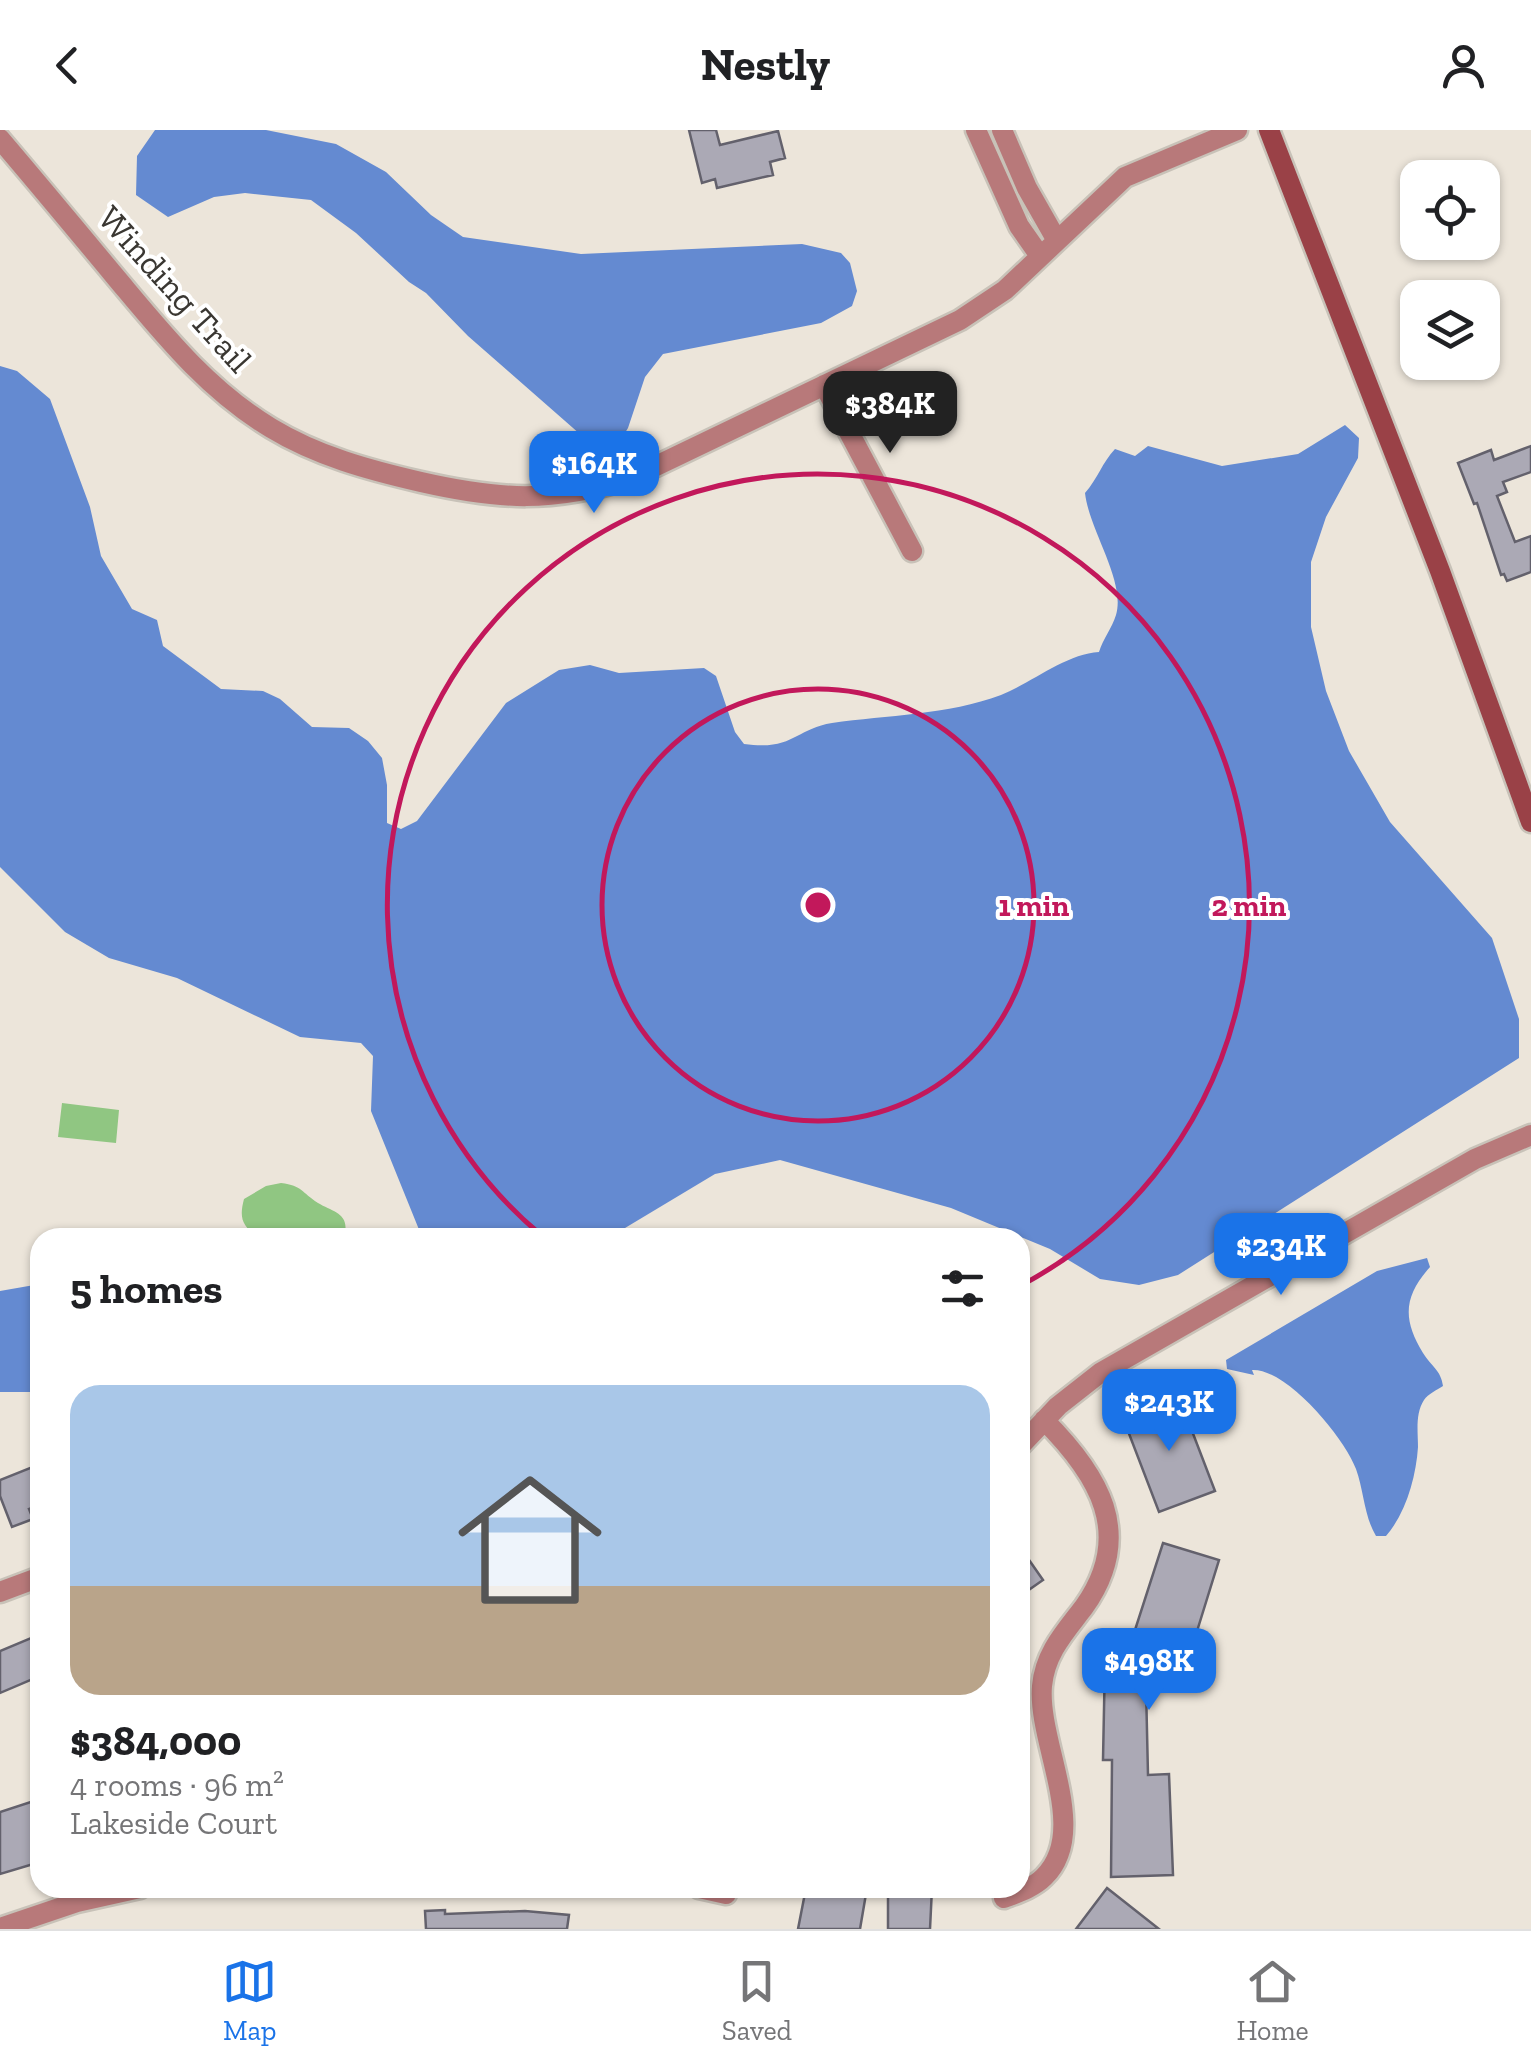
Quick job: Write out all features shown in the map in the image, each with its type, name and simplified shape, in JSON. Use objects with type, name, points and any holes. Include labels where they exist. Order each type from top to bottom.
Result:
[{"type":"street","points":[[976,130],[1019,226],[1040,256]]},
{"type":"street","points":[[1002,130],[1027,188],[1056,239]]},
{"type":"street","name":"Winding Trail","points":[[0,140],[178,352],[220,391],[286,436],[371,470],[476,494],[540,498],[586,492],[631,478],[960,320],[1004,290],[1124,177],[1237,130]]},
{"type":"street","points":[[1269,130],[1523,778],[1531,822]]},
{"type":"street","points":[[824,385],[912,552]]},
{"type":"street","points":[[1030,1435],[1085,1383],[1114,1365],[1475,1159],[1531,1134]]},
{"type":"street","points":[[1030,1885],[1041,1880],[1057,1856],[1063,1815],[1044,1729],[1042,1682],[1054,1648],[1098,1582],[1106,1550],[1106,1514],[1094,1479],[1070,1446],[1044,1420]]},
{"type":"street","points":[[0,1592],[30,1581]]},
{"type":"street","points":[[0,1928],[95,1898]]},
{"type":"green space","points":[[62,1103],[119,1110],[116,1143],[58,1137]]},
{"type":"green space","points":[[281,1183],[298,1188],[339,1214],[346,1228],[248,1228],[242,1216],[244,1199],[266,1186]]},
{"type":"water","points":[[155,130],[266,130],[336,144],[386,172],[431,215],[463,237],[581,254],[802,244],[841,253],[850,263],[857,291],[852,306],[821,323],[663,354],[645,377],[620,441],[606,446],[589,442],[468,336],[426,293],[311,200],[245,193],[214,197],[168,217],[136,195],[137,156]]},
{"type":"water","points":[[0,366],[17,371],[50,399],[90,507],[101,556],[132,609],[157,620],[163,646],[221,689],[263,691],[280,699],[312,727],[349,728],[368,741],[382,758],[387,823],[401,829],[417,821],[506,703],[559,670],[590,665],[619,673],[704,668],[716,676],[735,732],[744,744],[760,745],[784,742],[832,723],[939,711],[1001,695],[1062,663],[1099,652],[1112,624],[1118,602],[1116,587],[1085,493],[1115,449],[1135,456],[1148,446],[1222,466],[1298,454],[1345,425],[1359,438],[1358,458],[1326,517],[1311,562],[1311,627],[1326,691],[1349,751],[1390,822],[1492,938],[1519,1019],[1519,1058],[1178,1275],[1139,1285],[1100,1279],[1030,1241],[1030,1228],[999,1228],[951,1208],[780,1160],[715,1174],[625,1228],[418,1228],[371,1111],[373,1056],[361,1043],[300,1037],[177,978],[109,958],[65,932],[0,867]]},
{"type":"water","points":[[1427,1258],[1430,1267],[1415,1288],[1409,1318],[1416,1341],[1443,1386],[1426,1398],[1419,1411],[1417,1458],[1404,1506],[1386,1536],[1376,1536],[1356,1469],[1327,1424],[1281,1380],[1266,1372],[1252,1370],[1254,1375],[1227,1369],[1226,1360],[1377,1271]]},
{"type":"water","points":[[30,1286],[30,1392],[0,1392],[0,1291]]},
{"type":"building","points":[[689,130],[716,130],[720,145],[778,131],[785,158],[770,162],[773,175],[717,188],[715,179],[702,183]]},
{"type":"building","points":[[1531,446],[1531,472],[1503,482],[1507,492],[1497,496],[1515,542],[1531,536],[1531,572],[1507,581],[1501,575],[1477,503],[1474,504],[1458,463],[1491,450],[1494,460]]},
{"type":"building","points":[[1179,1397],[1215,1491],[1159,1512],[1123,1418]]},
{"type":"building","points":[[30,1468],[30,1520],[12,1527],[0,1496],[0,1480]]},
{"type":"building","points":[[1163,1543],[1219,1560],[1189,1657],[1145,1643],[1148,1775],[1169,1774],[1173,1875],[1111,1877],[1112,1760],[1103,1760],[1105,1659],[1126,1658]]},
{"type":"building","points":[[1030,1561],[1043,1580],[1030,1589]]},
{"type":"building","points":[[30,1638],[30,1680],[0,1693],[0,1651]]},
{"type":"building","points":[[30,1802],[30,1865],[0,1874],[0,1812]]},
{"type":"building","points":[[1107,1888],[1159,1929],[1076,1929]]},
{"type":"building","points":[[804,1898],[865,1898],[860,1929],[798,1929]]},
{"type":"building","points":[[888,1898],[932,1898],[930,1929],[888,1929]]},
{"type":"building","points":[[445,1910],[445,1914],[525,1911],[569,1915],[567,1929],[426,1929],[425,1911]]}]
